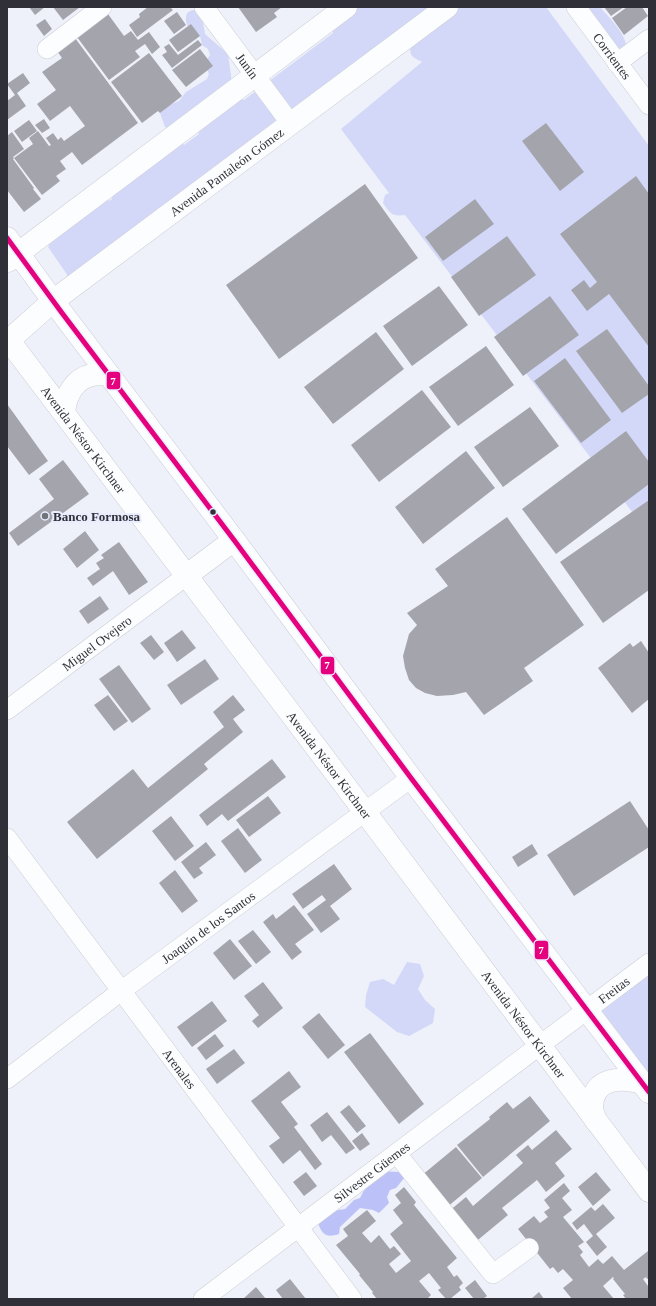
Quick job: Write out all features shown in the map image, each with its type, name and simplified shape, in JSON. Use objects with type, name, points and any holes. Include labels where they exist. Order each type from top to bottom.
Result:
[{"type":"main road","points":[[346,7],[255,75],[11,251],[53,301],[646,1088]]},
{"type":"main road","name":"Avenida Pantaleón Gómez","points":[[8,340],[53,301],[447,7]]},
{"type":"main road","name":"Avenida Néstor Kirchner","points":[[8,340],[366,812],[649,1191]]},
{"type":"main road","points":[[64,412],[65,401],[70,390],[79,381],[92,375],[108,374]]},
{"type":"main road","points":[[186,576],[234,540]]},
{"type":"main road","points":[[596,1121],[592,1108],[593,1099],[598,1088],[606,1082],[616,1079],[629,1079],[646,1088]]},
{"type":"street","points":[[47,48],[102,7]]},
{"type":"street","name":"Junín","points":[[204,7],[291,124]]},
{"type":"street","name":"Corrientes","points":[[576,7],[649,105]]},
{"type":"street","points":[[617,63],[649,39]]},
{"type":"street","name":"Miguel Ovejero","points":[[7,710],[186,576]]},
{"type":"street","name":"Joaquín de los Santos","points":[[7,1079],[121,991],[411,778]]},
{"type":"street","name":"Arenales","points":[[7,838],[352,1299]]},
{"type":"street","name":"Freitas","points":[[540,1045],[649,964]]},
{"type":"street","name":"Silvestre Güemes","points":[[203,1299],[540,1045]]},
{"type":"street","points":[[397,1154],[493,1274],[529,1248]]},
{"type":"shaded area","points":[[342,7],[448,7],[70,281],[48,247],[47,240],[104,194],[109,201],[112,199],[110,190],[181,139],[184,145],[199,134],[198,132],[240,98],[244,100],[333,33],[334,13]]},
{"type":"shaded area","points":[[454,7],[546,7],[649,146],[649,534],[405,215],[392,214],[383,203],[385,195],[389,193],[341,129],[422,62],[414,58],[411,54],[411,45]]},
{"type":"shaded area","points":[[579,7],[600,7],[621,32],[627,50],[623,54],[604,33],[602,26],[589,19]]},
{"type":"shaded area","points":[[192,10],[198,11],[202,16],[205,34],[228,54],[232,83],[210,105],[187,112],[183,125],[171,130],[165,127],[160,113],[169,105],[179,101],[186,92],[207,79],[209,74],[204,64],[210,55],[208,49],[202,45],[200,36],[188,27],[186,21],[187,13]]},
{"type":"shaded area","points":[[407,962],[420,964],[424,976],[418,989],[425,1000],[435,1009],[433,1023],[409,1036],[397,1032],[365,1007],[366,995],[370,982],[383,979],[394,985]]},
{"type":"shaded area","points":[[649,970],[649,1086],[594,1011]]},
{"type":"water","points":[[380,1171],[399,1172],[405,1177],[396,1188],[390,1190],[387,1197],[389,1203],[379,1213],[373,1210],[360,1208],[340,1227],[339,1234],[331,1236],[323,1233],[318,1223],[332,1211],[345,1209],[354,1200],[360,1198]]},
{"type":"building","points":[[29,7],[45,7],[35,15]]},
{"type":"building","points":[[53,7],[80,7],[63,20]]},
{"type":"building","points":[[148,7],[170,7],[173,10],[137,37],[129,25],[140,17],[139,14]]},
{"type":"building","points":[[238,7],[282,7],[274,13],[277,17],[256,32]]},
{"type":"building","points":[[604,7],[624,7],[611,16]]},
{"type":"building","points":[[627,7],[642,7],[648,16],[624,35],[612,18]]},
{"type":"building","points":[[177,12],[186,25],[174,34],[164,21]]},
{"type":"building","points":[[108,14],[124,36],[131,31],[138,40],[149,32],[160,47],[152,54],[145,44],[135,51],[140,57],[109,80],[77,37]]},
{"type":"building","points":[[45,19],[52,29],[44,36],[36,25]]},
{"type":"building","points":[[191,24],[200,36],[178,52],[169,40]]},
{"type":"building","points":[[75,38],[138,123],[82,165],[72,152],[60,161],[66,169],[56,176],[60,181],[42,195],[14,158],[33,144],[29,138],[38,131],[49,146],[51,145],[46,138],[53,133],[58,140],[61,137],[64,141],[85,126],[70,106],[50,121],[37,104],[56,90],[42,72],[62,58],[57,51]]},
{"type":"building","points":[[198,40],[202,45],[172,68],[162,55],[167,52],[164,47],[169,44],[178,55]]},
{"type":"building","points":[[200,49],[213,66],[186,87],[172,70]]},
{"type":"building","points":[[149,53],[182,96],[160,113],[158,111],[142,123],[111,82]]},
{"type":"building","points":[[23,73],[30,83],[17,93],[26,106],[7,120],[7,101],[15,95],[7,84]]},
{"type":"building","points":[[44,119],[50,128],[42,133],[35,125]]},
{"type":"building","points":[[29,120],[37,131],[22,142],[14,131]]},
{"type":"building","points":[[546,123],[584,172],[560,191],[522,141]]},
{"type":"building","points":[[12,132],[24,149],[13,157],[13,159],[41,199],[24,212],[7,190],[7,136]]},
{"type":"building","points":[[636,176],[649,194],[649,347],[609,294],[587,311],[571,290],[584,280],[590,288],[597,282],[560,234]]},
{"type":"building","points":[[365,184],[418,258],[279,359],[226,285]]},
{"type":"building","points":[[475,199],[494,224],[443,261],[425,237]]},
{"type":"building","points":[[507,236],[536,275],[479,316],[451,277]]},
{"type":"building","points":[[439,286],[468,325],[412,366],[383,326]]},
{"type":"building","points":[[550,296],[579,335],[523,376],[494,337]]},
{"type":"building","points":[[607,329],[649,386],[649,394],[622,413],[576,351]]},
{"type":"building","points":[[376,332],[404,369],[333,424],[304,387]]},
{"type":"building","points":[[486,346],[514,385],[458,426],[429,387]]},
{"type":"building","points":[[565,358],[611,420],[581,443],[534,381]]},
{"type":"building","points":[[422,390],[451,427],[379,482],[351,445]]},
{"type":"building","points":[[7,404],[48,461],[29,475],[7,446]]},
{"type":"building","points":[[530,407],[559,446],[503,487],[474,447]]},
{"type":"building","points":[[626,431],[649,462],[649,484],[556,554],[522,509]]},
{"type":"building","points":[[466,451],[495,488],[423,544],[395,507]]},
{"type":"building","name":"Banco Formosa","points":[[63,460],[89,494],[18,546],[9,533],[54,499],[39,479]]},
{"type":"building","points":[[649,500],[649,590],[603,623],[560,562]]},
{"type":"building","points":[[507,517],[584,625],[524,668],[533,681],[484,715],[466,692],[437,696],[425,693],[416,688],[409,680],[403,656],[409,634],[417,625],[407,613],[448,586],[435,569]]},
{"type":"building","points":[[85,531],[99,550],[77,568],[63,549]]},
{"type":"building","points":[[119,542],[148,582],[129,595],[113,571],[93,586],[87,578],[100,569],[96,563],[104,558],[101,555]]},
{"type":"building","points":[[100,596],[109,609],[88,624],[79,611]]},
{"type":"building","points":[[182,630],[196,648],[177,662],[164,643]]},
{"type":"building","points":[[151,635],[164,652],[154,660],[140,643]]},
{"type":"building","points":[[641,641],[649,653],[649,699],[632,713],[598,668],[630,643],[633,647]]},
{"type":"building","points":[[205,659],[219,679],[181,705],[167,685]]},
{"type":"building","points":[[119,665],[151,709],[132,723],[99,679]]},
{"type":"building","points":[[108,695],[128,721],[114,731],[94,705]]},
{"type":"building","points":[[233,695],[245,710],[233,719],[243,732],[204,764],[208,769],[97,859],[67,822],[133,769],[148,788],[224,727],[213,712]]},
{"type":"building","points":[[272,759],[286,777],[228,821],[222,814],[207,826],[199,815]]},
{"type":"building","points":[[268,796],[281,813],[249,837],[236,820]]},
{"type":"building","points":[[630,801],[649,830],[649,847],[574,896],[547,855]]},
{"type":"building","points":[[171,816],[194,846],[175,861],[152,831]]},
{"type":"building","points":[[238,828],[262,860],[245,873],[221,841]]},
{"type":"building","points":[[206,842],[216,855],[199,868],[203,873],[194,879],[181,862]]},
{"type":"building","points":[[532,844],[538,854],[518,867],[512,857]]},
{"type":"building","points":[[334,864],[352,889],[330,906],[340,919],[321,933],[307,914],[326,900],[322,895],[303,909],[292,894]]},
{"type":"building","points":[[175,870],[198,901],[182,913],[159,883]]},
{"type":"building","points":[[294,905],[314,930],[295,944],[302,952],[292,960],[263,922],[273,914],[276,919]]},
{"type":"building","points":[[253,930],[271,952],[256,964],[238,941]]},
{"type":"building","points":[[230,939],[252,966],[234,980],[213,953]]},
{"type":"building","points":[[263,982],[283,1008],[258,1028],[252,1021],[259,1015],[244,996]]},
{"type":"building","points":[[212,1001],[227,1021],[192,1047],[177,1027]]},
{"type":"building","points":[[319,1013],[345,1045],[328,1059],[302,1027]]},
{"type":"building","points":[[370,1033],[424,1104],[399,1124],[344,1052]]},
{"type":"building","points":[[215,1034],[224,1046],[206,1060],[197,1048]]},
{"type":"building","points":[[234,1049],[245,1063],[217,1084],[206,1069]]},
{"type":"building","points":[[289,1071],[301,1087],[281,1102],[298,1124],[294,1127],[322,1164],[315,1170],[300,1150],[283,1164],[269,1146],[280,1138],[251,1101]]},
{"type":"building","points":[[530,1096],[550,1121],[483,1177],[457,1145],[490,1119],[489,1117],[507,1102],[513,1109]]},
{"type":"building","points":[[349,1105],[366,1126],[357,1133],[340,1112]]},
{"type":"building","points":[[327,1112],[355,1148],[346,1154],[331,1135],[322,1142],[310,1125]]},
{"type":"building","points":[[556,1130],[572,1149],[555,1163],[565,1176],[546,1192],[537,1180],[502,1208],[508,1215],[473,1244],[448,1212],[466,1197],[473,1206],[523,1163],[516,1155],[528,1145],[532,1150]]},
{"type":"building","points":[[362,1133],[370,1144],[360,1151],[352,1141]]},
{"type":"building","points":[[456,1147],[482,1178],[446,1208],[421,1176]]},
{"type":"building","points":[[306,1172],[317,1186],[304,1196],[293,1182]]},
{"type":"building","points":[[596,1172],[611,1190],[593,1206],[578,1187]]},
{"type":"building","points":[[564,1183],[570,1191],[562,1198],[572,1210],[563,1217],[584,1242],[578,1246],[583,1252],[580,1255],[589,1267],[598,1259],[603,1264],[612,1256],[624,1270],[648,1251],[649,1278],[647,1279],[646,1277],[643,1279],[648,1286],[649,1285],[649,1299],[626,1299],[623,1295],[625,1294],[613,1277],[603,1286],[614,1299],[572,1299],[563,1288],[573,1280],[563,1269],[558,1273],[553,1267],[550,1269],[518,1229],[534,1216],[540,1223],[548,1217],[544,1212],[550,1208],[544,1200]]},
{"type":"building","points":[[404,1187],[416,1202],[414,1205],[457,1258],[447,1267],[454,1277],[457,1275],[463,1283],[459,1287],[461,1290],[450,1299],[446,1299],[438,1290],[441,1288],[429,1273],[419,1281],[431,1295],[427,1299],[377,1299],[359,1275],[360,1274],[336,1245],[348,1236],[343,1229],[367,1210],[376,1221],[362,1233],[371,1243],[379,1235],[390,1249],[394,1246],[401,1254],[389,1264],[396,1273],[411,1261],[390,1234],[403,1223],[393,1210],[401,1203],[395,1195]]},
{"type":"building","points":[[603,1204],[615,1218],[596,1234],[607,1247],[597,1256],[586,1242],[593,1236],[584,1224],[577,1230],[572,1223],[591,1207],[595,1211]]},
{"type":"building","points":[[290,1279],[306,1299],[283,1299],[276,1290]]},
{"type":"building","points":[[475,1280],[487,1296],[483,1299],[474,1299],[465,1288]]},
{"type":"building","points":[[256,1287],[266,1299],[243,1299]]},
{"type":"building","points":[[539,1292],[544,1299],[531,1299]]},
{"type":"transit line","name":"7","points":[[7,238],[411,778],[649,1092]]},
{"type":"place","name":"Banco Formosa","points":[[45,516]]}]
